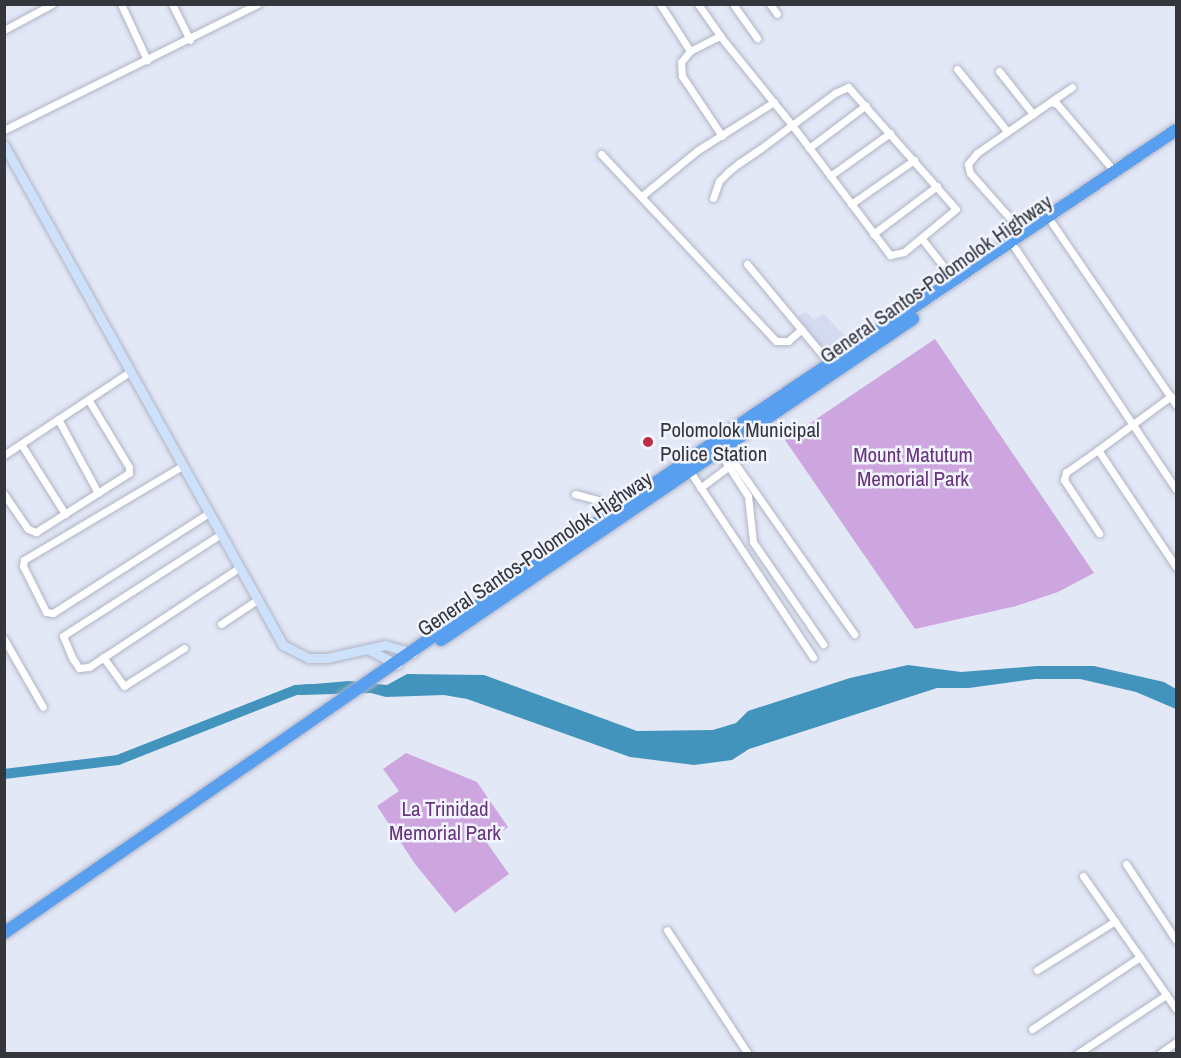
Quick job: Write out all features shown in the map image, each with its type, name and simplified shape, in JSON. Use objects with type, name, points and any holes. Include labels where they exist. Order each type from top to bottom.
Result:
[{"type":"highway","points":[[4,940],[384,676],[397,664],[609,516],[1176,130]]},
{"type":"highway","name":"General Santos-Polomolok Highway","points":[[384,676],[691,473],[1176,139]]},
{"type":"highway","points":[[4,933],[345,703]]},
{"type":"street","points":[[4,30],[52,4]]},
{"type":"street","points":[[121,4],[147,60]]},
{"type":"street","points":[[172,4],[190,40]]},
{"type":"street","points":[[4,130],[190,40],[258,4]]},
{"type":"street","points":[[660,4],[690,51]]},
{"type":"street","points":[[698,4],[720,36],[792,125],[873,234],[896,257],[956,211],[852,88],[844,88],[792,125],[724,176],[713,198]]},
{"type":"street","points":[[733,4],[757,38]]},
{"type":"street","points":[[770,4],[777,14]]},
{"type":"street","points":[[720,36],[690,51],[681,62],[682,76],[722,136]]},
{"type":"street","points":[[957,69],[1007,131]]},
{"type":"street","points":[[999,71],[1033,114]]},
{"type":"street","points":[[1024,234],[967,167],[977,153],[1072,87]]},
{"type":"street","points":[[1053,100],[1115,172]]},
{"type":"street","points":[[643,195],[722,136],[774,102]]},
{"type":"street","points":[[809,148],[866,105]]},
{"type":"street","points":[[830,176],[890,133]]},
{"type":"street","points":[[4,145],[279,640],[296,654],[327,658],[392,645],[413,653]]},
{"type":"street","points":[[601,154],[643,195],[776,341],[788,341],[802,329]]},
{"type":"street","points":[[851,204],[914,160]]},
{"type":"street","points":[[873,234],[937,186]]},
{"type":"street","points":[[1052,223],[1176,405]]},
{"type":"street","points":[[922,239],[955,281]]},
{"type":"street","points":[[1015,248],[1176,489]]},
{"type":"street","points":[[747,264],[830,364]]},
{"type":"street","points":[[4,455],[131,371]]},
{"type":"street","points":[[1099,533],[1064,480],[1065,472],[1171,396]]},
{"type":"street","points":[[4,494],[31,532],[98,493],[129,469],[88,399]]},
{"type":"street","points":[[58,419],[98,493]]},
{"type":"street","points":[[21,444],[65,514]]},
{"type":"street","points":[[1098,450],[1176,567]]},
{"type":"street","points":[[722,451],[748,496],[753,542],[823,644]]},
{"type":"street","points":[[722,451],[854,634]]},
{"type":"street","points":[[182,466],[24,560],[23,566],[46,612],[53,613],[209,513]]},
{"type":"street","points":[[700,488],[729,466]]},
{"type":"street","points":[[691,473],[813,657]]},
{"type":"street","points":[[575,494],[597,500],[609,516]]},
{"type":"street","points":[[221,534],[62,637],[79,668],[89,667],[240,567]]},
{"type":"street","points":[[221,624],[257,600]]},
{"type":"street","points":[[4,639],[42,707]]},
{"type":"street","points":[[103,657],[124,686],[184,648]]},
{"type":"street","points":[[367,649],[397,664]]},
{"type":"street","points":[[1126,864],[1176,940]]},
{"type":"street","points":[[1083,876],[1176,1009]]},
{"type":"street","points":[[1037,970],[1115,921]]},
{"type":"street","points":[[667,930],[748,1053]]},
{"type":"street","points":[[1032,1029],[1140,957]]},
{"type":"street","points":[[1077,1053],[1166,994]]},
{"type":"street","points":[[1159,1053],[1176,1042]]},
{"type":"shaded area","points":[[805,311],[814,320],[824,314],[852,343],[831,357],[797,318]]},
{"type":"green space","name":"Mount Matutum Memorial Park","points":[[935,339],[1094,573],[1058,592],[1016,606],[915,629],[785,440]]},
{"type":"green space","name":"La Trinidad Memorial Park","points":[[406,753],[477,782],[508,827],[487,843],[509,874],[455,913],[415,864],[377,806],[399,791],[383,769]]},
{"type":"water","points":[[908,665],[961,672],[1037,666],[1094,666],[1164,682],[1176,689],[1176,709],[1136,692],[1080,679],[1035,679],[969,688],[937,688],[749,749],[732,760],[694,765],[630,757],[467,699],[444,695],[386,697],[371,693],[300,695],[296,690],[302,685],[349,681],[387,685],[407,674],[484,675],[637,731],[713,730],[736,723],[748,711],[850,678]]},
{"type":"waterway","points":[[4,774],[118,760],[296,690],[310,689]]},
{"type":"place","name":"Polomolok Municipal Police Station","points":[[648,442]]}]
